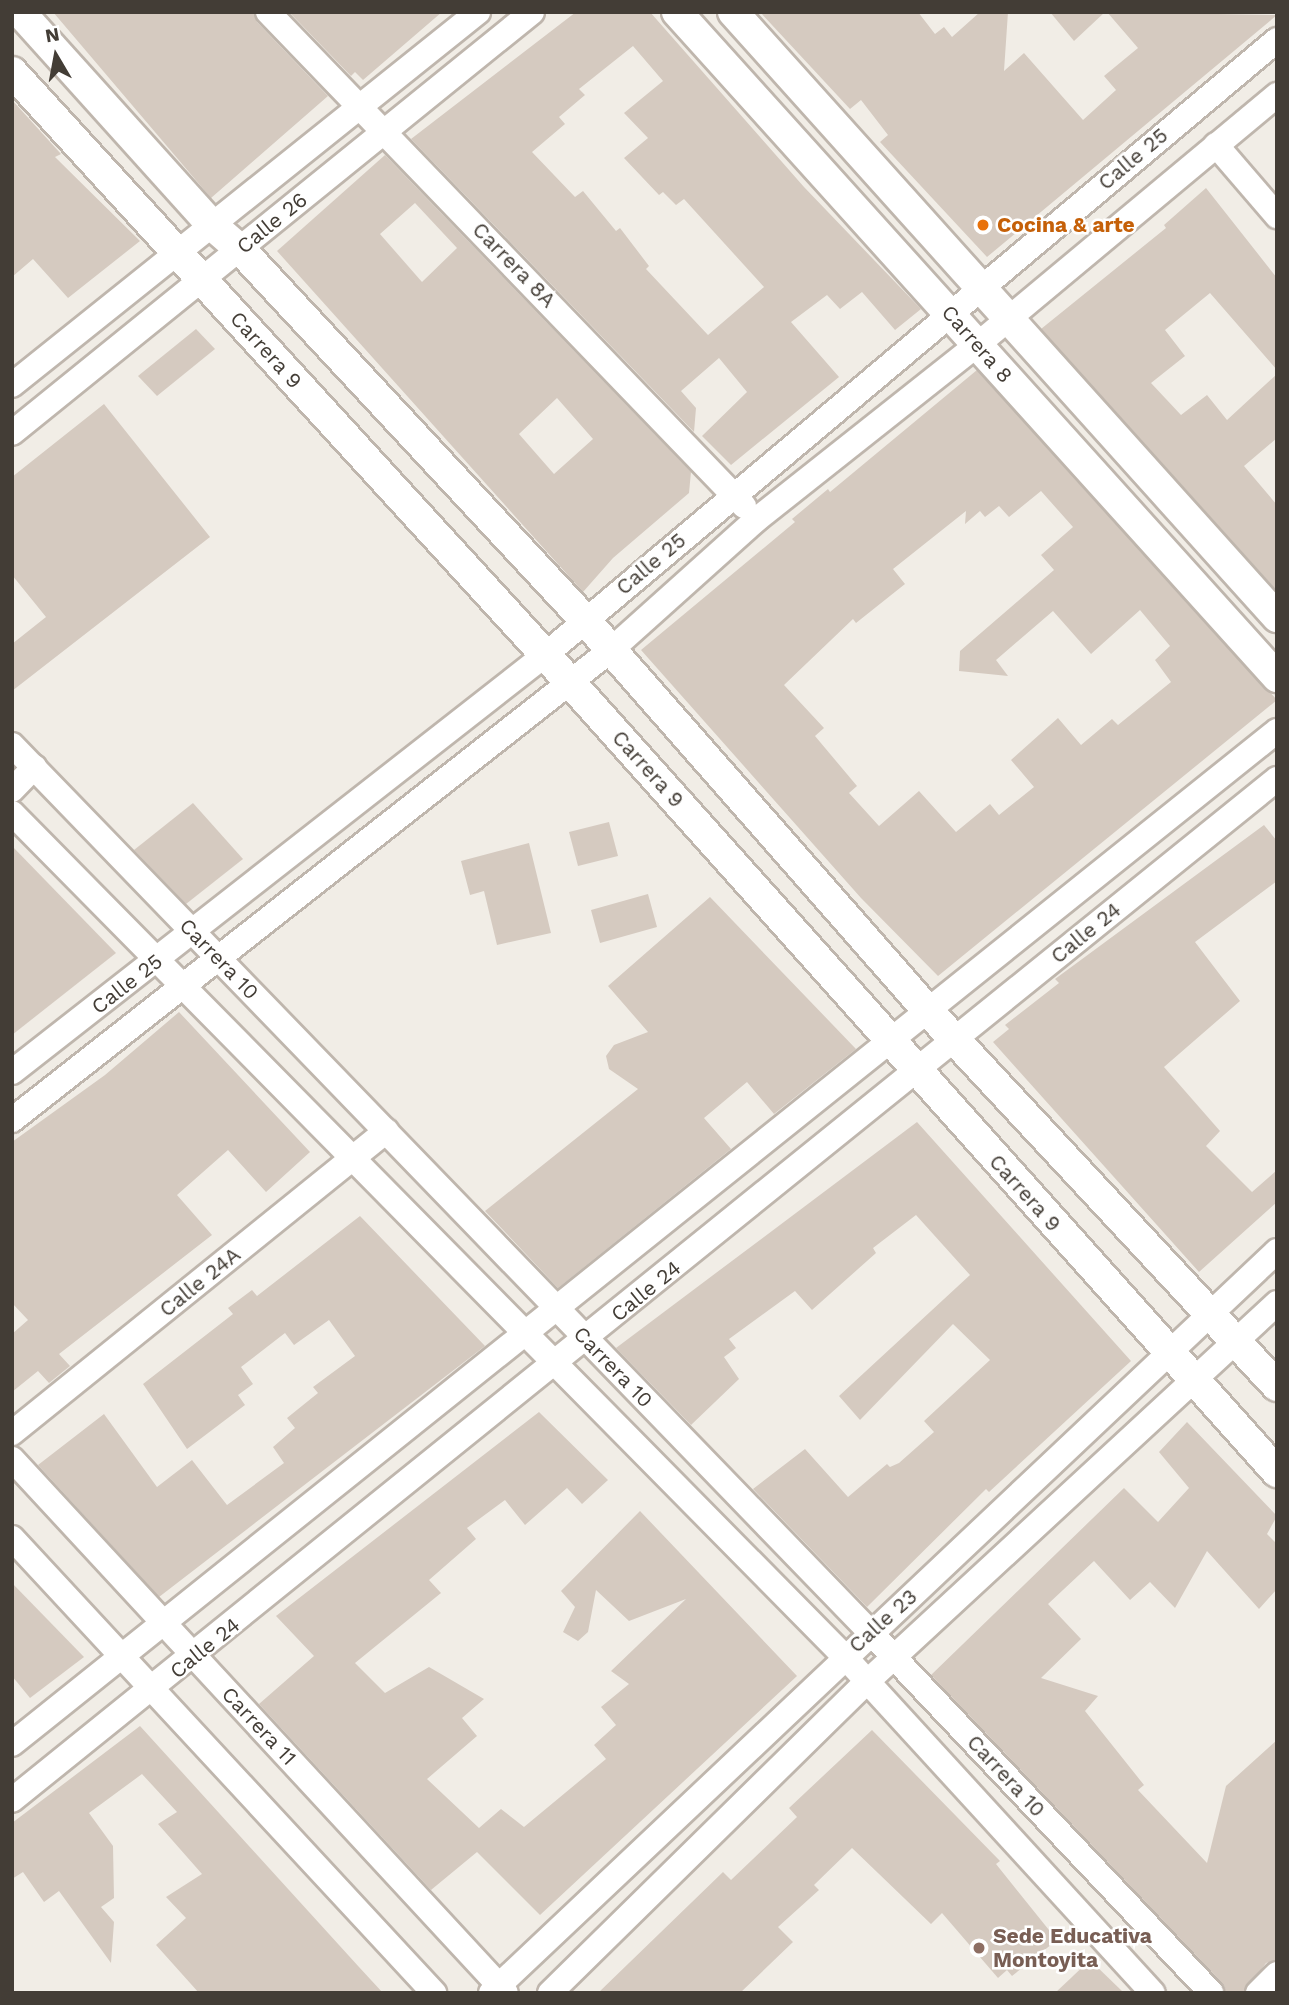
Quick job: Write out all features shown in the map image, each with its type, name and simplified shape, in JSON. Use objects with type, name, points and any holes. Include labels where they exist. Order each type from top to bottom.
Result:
[{"type":"street","points":[[20,12],[212,225],[240,249],[585,620],[929,1012],[1277,1386]]},
{"type":"street","name":"Carrera 8A","points":[[268,12],[386,131],[756,520]]},
{"type":"street","name":"Calle 26","points":[[12,385],[478,12]]},
{"type":"street","name":"Calle 26","points":[[12,433],[532,12]]},
{"type":"street","name":"Carrera 8","points":[[677,12],[1277,677]]},
{"type":"street","name":"Carrera 8","points":[[733,12],[1277,617]]},
{"type":"street","name":"Calle 25","points":[[12,1072],[158,961],[192,931],[545,655],[979,287],[1277,40]]},
{"type":"street","name":"Carrera 9","points":[[12,72],[569,681],[1169,1355],[1277,1472]]},
{"type":"street","name":"Calle 25","points":[[12,1120],[184,989],[218,958],[611,650],[756,520],[977,345],[1277,95]]},
{"type":"street","points":[[1216,145],[1277,216]]},
{"type":"street","name":"Calle 24","points":[[12,1744],[166,1625],[1277,731]]},
{"type":"street","name":"Carrera 10","points":[[12,745],[871,1633],[1211,1993]]},
{"type":"street","points":[[12,790],[34,767]]},
{"type":"street","name":"Calle 24","points":[[12,1800],[154,1690],[1277,779]]},
{"type":"street","name":"Carrera 10","points":[[12,813],[184,989],[355,1158],[552,1366],[844,1656],[1153,1993]]},
{"type":"street","name":"Calle 24A","points":[[12,1433],[386,1131]]},
{"type":"street","name":"Calle 23","points":[[499,1990],[844,1656],[1169,1355],[1277,1251]]},
{"type":"street","name":"Calle 23","points":[[550,1993],[867,1681],[1277,1303]]},
{"type":"street","name":"Carrera 11","points":[[12,1459],[499,1990]]},
{"type":"street","points":[[12,1538],[433,1993]]},
{"type":"street","points":[[1258,1993],[1277,1974]]},
{"type":"building","points":[[53,12],[254,12],[257,22],[328,96],[211,198]]},
{"type":"building","points":[[289,12],[442,12],[363,80],[355,72],[351,76]]},
{"type":"building","points":[[576,12],[650,12],[804,187],[921,309],[895,330],[862,292],[840,309],[827,295],[791,322],[839,377],[731,465],[702,436],[747,392],[719,358],[681,391],[696,408],[694,432],[411,139]],"holes":[[[633,46],[663,81],[624,113],[648,138],[624,158],[659,195],[663,192],[676,205],[684,199],[764,287],[708,335],[646,269],[649,266],[620,228],[616,231],[583,191],[575,197],[532,152],[565,124],[559,117],[585,95],[579,89]]]},
{"type":"building","points":[[760,12],[918,12],[935,34],[944,27],[952,37],[980,12],[1008,12],[1004,71],[1024,53],[1083,120],[1116,90],[1104,76],[1138,48],[1107,12],[1277,15],[987,257],[880,142],[888,135],[861,100],[850,109]]},
{"type":"building","points":[[1050,12],[1105,12],[1074,41]]},
{"type":"building","points":[[12,100],[61,154],[55,157],[140,241],[68,298],[33,259],[12,277]]},
{"type":"building","points":[[385,155],[691,472],[689,493],[613,558],[583,592],[277,251]],"holes":[[[415,203],[457,248],[422,282],[380,234]],[[557,398],[593,439],[554,474],[519,434]]]},
{"type":"building","points":[[1206,188],[1277,278],[1277,370],[1210,293],[1165,330],[1185,356],[1151,383],[1181,415],[1207,395],[1227,420],[1277,374],[1277,438],[1244,466],[1277,505],[1277,591],[1041,329],[1166,228],[1164,225]]},
{"type":"building","points":[[196,329],[215,349],[157,396],[138,376]]},
{"type":"building","points":[[977,370],[1277,700],[938,976],[861,898],[641,650],[795,522],[792,519],[828,489],[830,492]],"holes":[[[1041,491],[1073,527],[1041,555],[1054,570],[960,651],[959,671],[1008,676],[996,660],[1053,611],[1091,654],[1140,610],[1170,646],[1155,660],[1171,682],[1118,725],[1112,719],[1081,745],[1058,718],[1011,760],[1034,787],[999,815],[990,804],[956,832],[919,791],[879,826],[849,793],[857,786],[815,736],[824,728],[784,685],[853,619],[856,623],[905,584],[893,569],[966,511],[965,524],[980,511],[985,517],[999,506],[1009,517]]]},
{"type":"building","points":[[104,404],[210,537],[12,691],[12,644],[46,617],[12,575],[12,477]]},
{"type":"building","points":[[193,803],[243,859],[186,904],[134,850]]},
{"type":"building","points":[[609,822],[618,856],[578,866],[569,832]]},
{"type":"building","points":[[1264,825],[1277,841],[1277,881],[1195,942],[1240,1001],[1164,1067],[1220,1131],[1206,1146],[1252,1192],[1277,1170],[1277,1202],[1199,1272],[993,1042],[1009,1029],[1005,1025],[1059,983],[1055,979]]},
{"type":"building","points":[[529,843],[551,933],[497,945],[484,891],[470,895],[461,861]]},
{"type":"building","points":[[12,846],[116,953],[12,1035]]},
{"type":"building","points":[[648,894],[657,927],[600,943],[591,910]]},
{"type":"building","points":[[710,897],[856,1049],[774,1114],[747,1082],[704,1118],[731,1149],[558,1288],[485,1211],[638,1089],[609,1069],[606,1056],[614,1045],[648,1032],[608,986]]},
{"type":"building","points":[[179,1012],[310,1152],[266,1192],[228,1150],[177,1195],[212,1235],[59,1354],[70,1366],[49,1383],[38,1371],[12,1392],[12,1334],[28,1320],[12,1303],[12,1142],[105,1075]]},
{"type":"building","points":[[917,1122],[1131,1361],[989,1492],[986,1489],[867,1607],[753,1489],[805,1449],[848,1497],[887,1464],[890,1467],[899,1463],[934,1432],[924,1421],[990,1360],[953,1324],[860,1420],[839,1396],[970,1275],[916,1215],[873,1248],[876,1253],[812,1310],[795,1291],[729,1339],[736,1348],[724,1357],[739,1379],[691,1425],[616,1348]]},
{"type":"building","points":[[360,1216],[485,1346],[159,1597],[38,1465],[104,1414],[157,1487],[192,1460],[227,1505],[284,1463],[273,1447],[295,1428],[287,1418],[318,1393],[313,1387],[355,1356],[329,1320],[294,1345],[285,1333],[241,1367],[253,1384],[238,1395],[245,1405],[187,1449],[143,1384],[233,1314],[228,1308],[252,1290],[257,1296]]},
{"type":"building","points":[[539,1412],[608,1480],[582,1504],[567,1488],[525,1525],[505,1500],[467,1528],[476,1539],[429,1580],[441,1593],[355,1663],[385,1693],[429,1667],[484,1699],[462,1718],[477,1736],[427,1779],[479,1828],[501,1809],[524,1827],[606,1759],[594,1745],[616,1725],[601,1707],[629,1684],[611,1671],[686,1599],[629,1621],[596,1590],[588,1632],[578,1641],[563,1632],[575,1607],[561,1591],[640,1511],[797,1676],[540,1915],[477,1852],[431,1890],[259,1704],[314,1656],[276,1616]]},
{"type":"building","points":[[1187,1422],[1277,1516],[1267,1534],[1277,1544],[1277,1589],[1259,1609],[1207,1551],[1175,1608],[1150,1582],[1130,1600],[1094,1561],[1048,1604],[1081,1639],[1041,1678],[1098,1696],[1085,1711],[1144,1785],[1138,1790],[1207,1863],[1226,1786],[1277,1740],[1277,1960],[1266,1963],[1244,1993],[1225,1993],[1222,1983],[931,1675],[1124,1488],[1158,1522],[1189,1488],[1159,1452]]},
{"type":"building","points":[[12,1583],[84,1657],[30,1698],[12,1676]]},
{"type":"building","points":[[140,1726],[383,1993],[199,1993],[156,1945],[186,1918],[166,1897],[202,1874],[158,1824],[177,1812],[142,1774],[89,1813],[113,1846],[114,1898],[101,1907],[114,1922],[111,1963],[59,1891],[44,1902],[23,1872],[12,1879],[12,1823]]},
{"type":"building","points":[[872,1730],[1000,1861],[996,1864],[1057,1940],[1012,1976],[1007,1970],[998,1978],[942,1913],[931,1924],[852,1848],[814,1885],[819,1890],[778,1927],[793,1942],[740,1993],[598,1993],[723,1872],[731,1880],[797,1817],[789,1808]]},
{"type":"building","points":[[1090,1960],[1124,1993],[1055,1993]]},
{"type":"place","name":"Cocina & arte","points":[[983,225]]},
{"type":"place","name":"Sede Educativa Montoyita","points":[[979,1948]]}]
